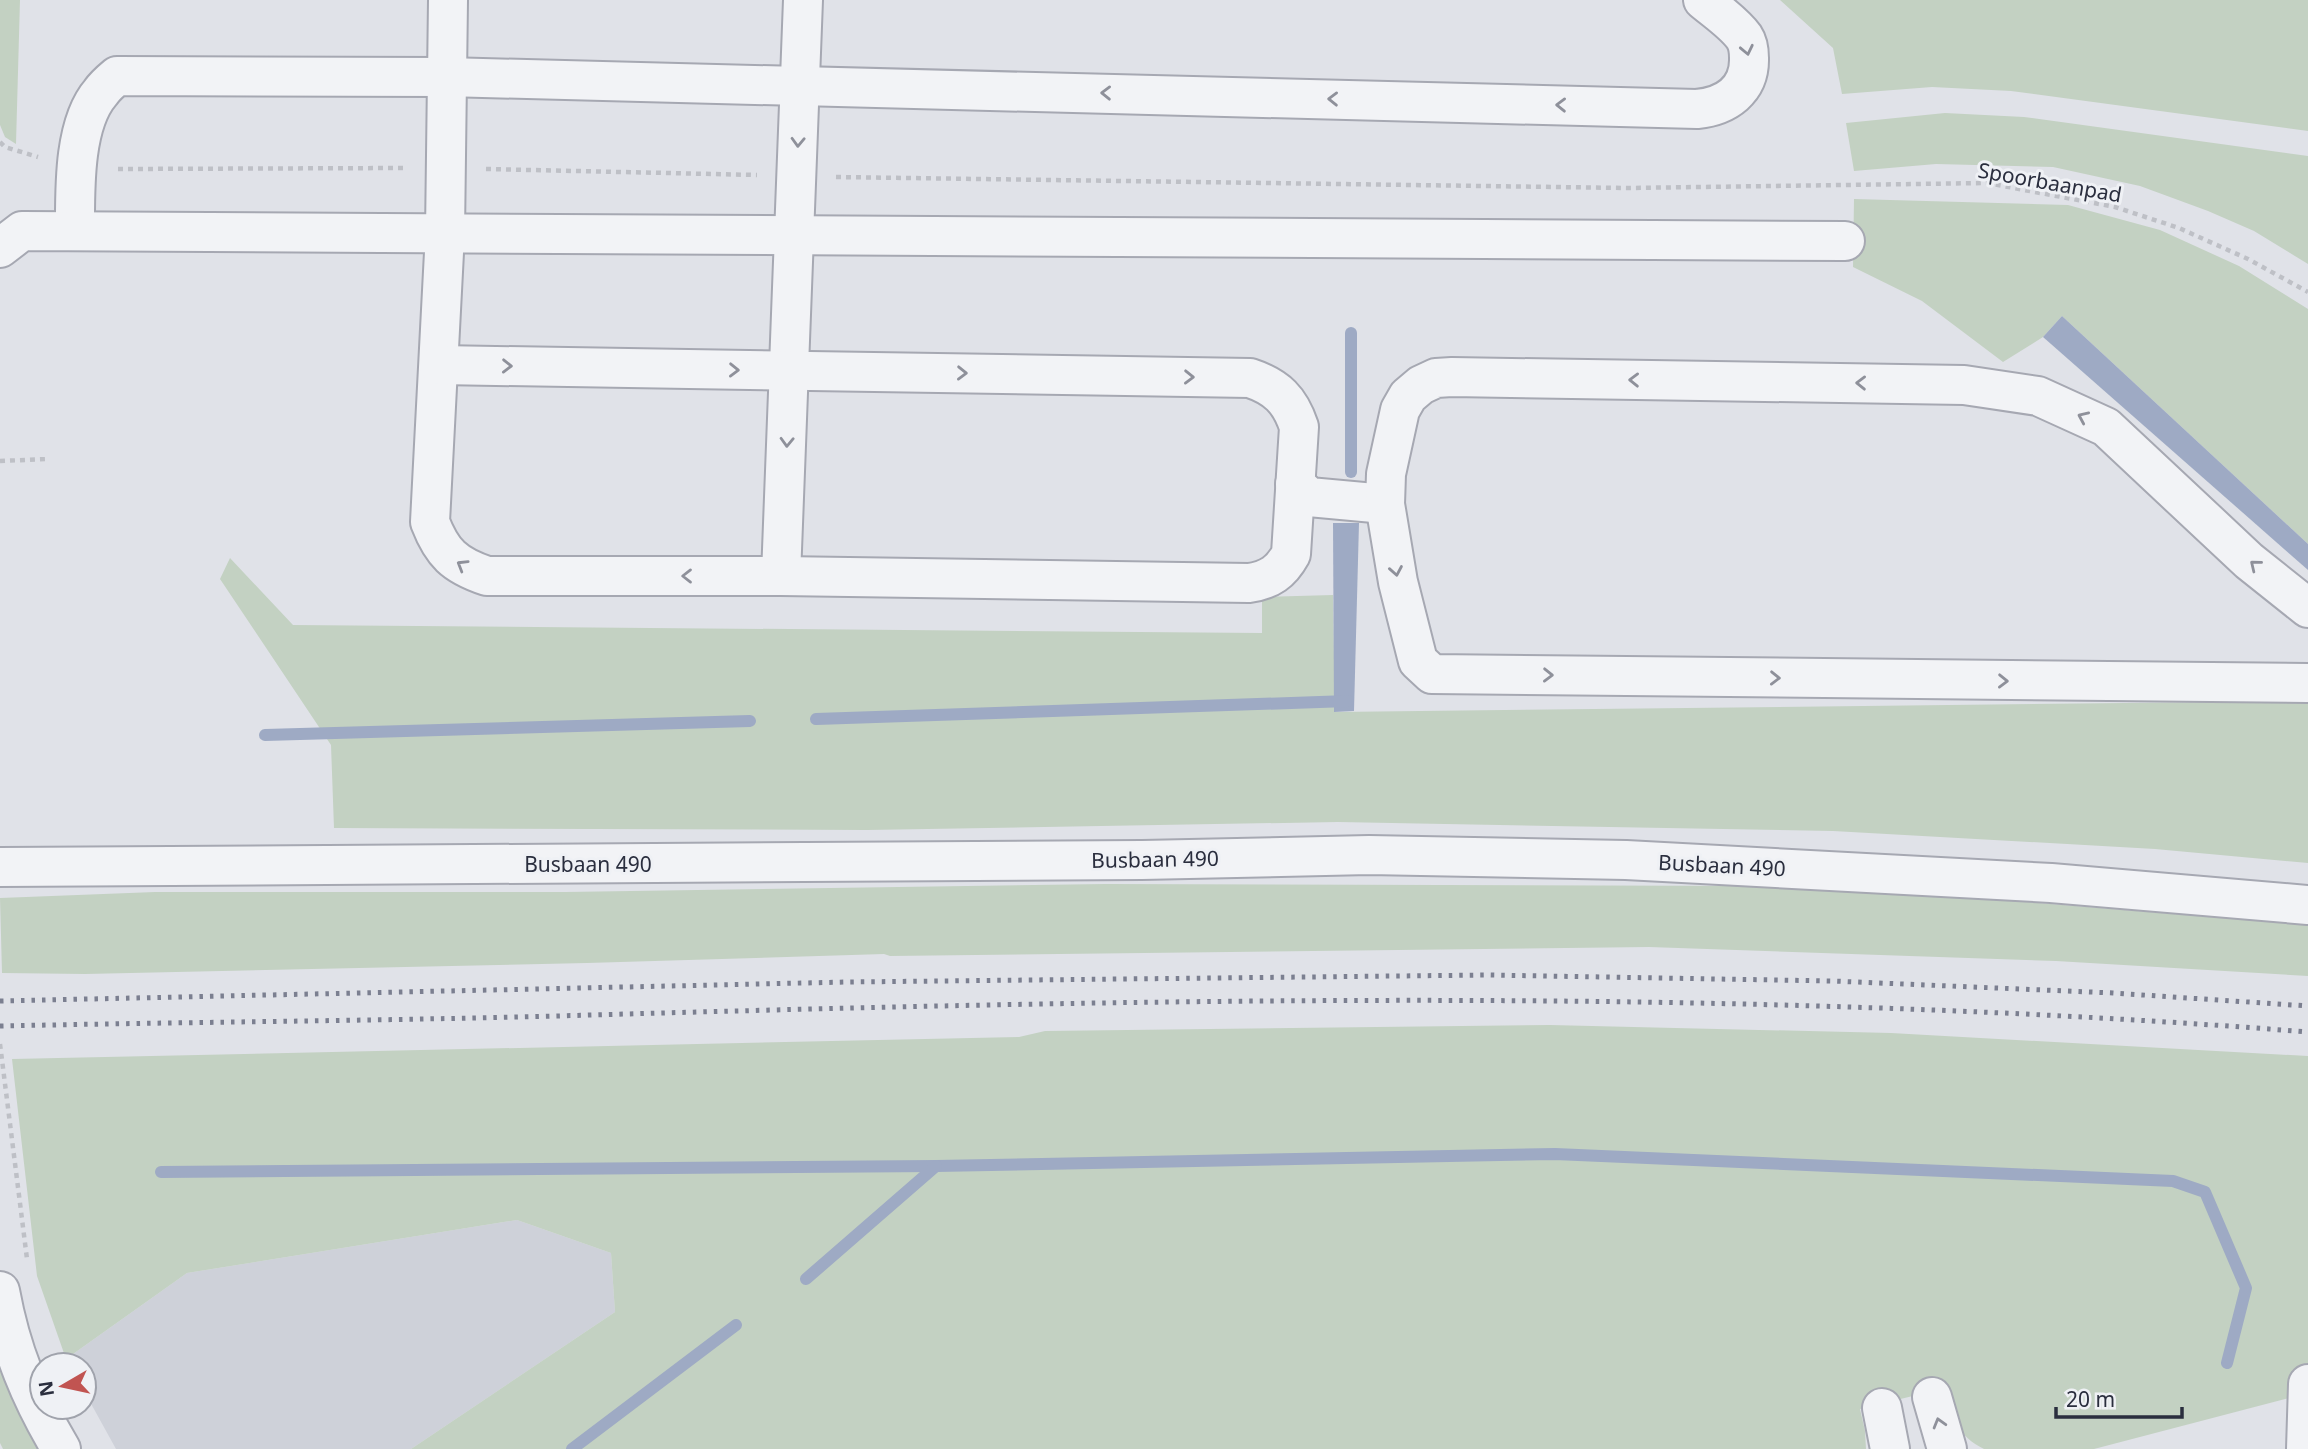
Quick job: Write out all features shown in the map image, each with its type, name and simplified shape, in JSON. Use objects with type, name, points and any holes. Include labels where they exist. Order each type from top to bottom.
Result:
[{"type":"street","points":[[439,365],[1250,378],[1267,384],[1283,395],[1293,409],[1299,427],[1292,554],[1285,566],[1263,581],[487,576],[468,570],[450,558],[438,541],[430,522],[445,233],[448,0]]},
{"type":"street","points":[[781,576],[803,0]]},
{"type":"street","points":[[75,231],[75,169],[87,114],[99,93],[117,76],[446,77],[1712,107],[1726,102],[1737,93],[1745,80],[1749,51],[1744,37],[1703,0]]},
{"type":"street","points":[[7,230],[1845,241]]},
{"type":"street","points":[[2308,607],[2249,561],[2106,427],[2038,396],[1964,384],[1452,377],[1436,379],[1421,385],[1408,396],[1399,410],[1386,474],[1385,504],[1398,582],[1418,662],[1432,674],[2308,683]]},
{"type":"street","points":[[1294,484],[1309,497],[1385,504]]},
{"type":"street","name":"Busbaan 490","points":[[0,867],[1128,860],[1382,855],[1626,860],[2051,883],[2308,905]]},
{"type":"street","points":[[0,1291],[20,1371],[61,1449]]},
{"type":"street","points":[[2306,1449],[2308,1384]]},
{"type":"street","points":[[1932,1397],[1947,1449]]},
{"type":"street","points":[[1882,1408],[1890,1449]]},
{"type":"path","name":"Spoorbaanpad","points":[[1643,187],[1987,183],[2115,207],[2179,228],[2248,259],[2308,292]]},
{"type":"path","points":[[0,461],[48,459]]},
{"type":"path","points":[[0,1044],[27,1262]]},
{"type":"shaded area","points":[[517,1220],[611,1253],[615,1312],[411,1449],[116,1449],[98,1416],[98,1351],[77,1351],[187,1273]]},
{"type":"green space","points":[[0,0],[20,0],[16,144],[5,137],[0,125]]},
{"type":"green space","points":[[1780,0],[2308,0],[2308,131],[2011,91],[1932,87],[1842,94],[1833,48]]},
{"type":"green space","points":[[1945,113],[2024,117],[2308,156],[2308,264],[2254,231],[2208,211],[2140,186],[2053,167],[1936,164],[1854,171],[1846,123]]},
{"type":"green space","points":[[1854,199],[2068,205],[2160,230],[2239,266],[2308,309],[2308,544],[2062,316],[2043,337],[2003,362],[1922,301],[1853,267]]},
{"type":"green space","points":[[230,558],[293,625],[1262,633],[1262,597],[1333,595],[1335,712],[2308,701],[2308,863],[2155,849],[1833,831],[1338,822],[867,830],[334,828],[331,745],[220,579]]},
{"type":"green space","points":[[1106,884],[1754,886],[2002,900],[2308,925],[2308,976],[2056,961],[1649,947],[884,954],[85,974],[2,973],[0,898],[155,892],[565,892]]},
{"type":"green space","points":[[1550,1025],[1891,1033],[2308,1056],[2308,1393],[2094,1449],[1984,1449],[1961,1431],[1937,1390],[1860,1409],[1866,1449],[411,1449],[615,1312],[611,1253],[517,1220],[187,1273],[77,1351],[63,1351],[37,1276],[12,1059],[1019,1037],[1045,1031]]},
{"type":"green space","points":[[0,1369],[13,1385],[38,1449],[3,1449],[0,1443]]},
{"type":"water","points":[[2062,316],[2308,544],[2308,570],[2043,337]]},
{"type":"water","points":[[1333,523],[1359,523],[1354,711],[1334,712]]},
{"type":"waterway","points":[[1351,333],[1351,472]]},
{"type":"waterway","points":[[816,719],[1348,701]]},
{"type":"waterway","points":[[265,735],[750,721]]},
{"type":"waterway","points":[[161,1172],[936,1166],[1555,1154],[2173,1181],[2205,1192],[2246,1288],[2227,1363]]},
{"type":"waterway","points":[[806,1279],[936,1166]]},
{"type":"waterway","points":[[572,1449],[736,1325]]},
{"type":"railway","points":[[0,1001],[848,982],[1488,975],[1833,981],[2113,993],[2308,1006]]},
{"type":"railway","points":[[0,1026],[1214,1001],[1433,1000],[1871,1008],[2090,1017],[2308,1032]]}]
